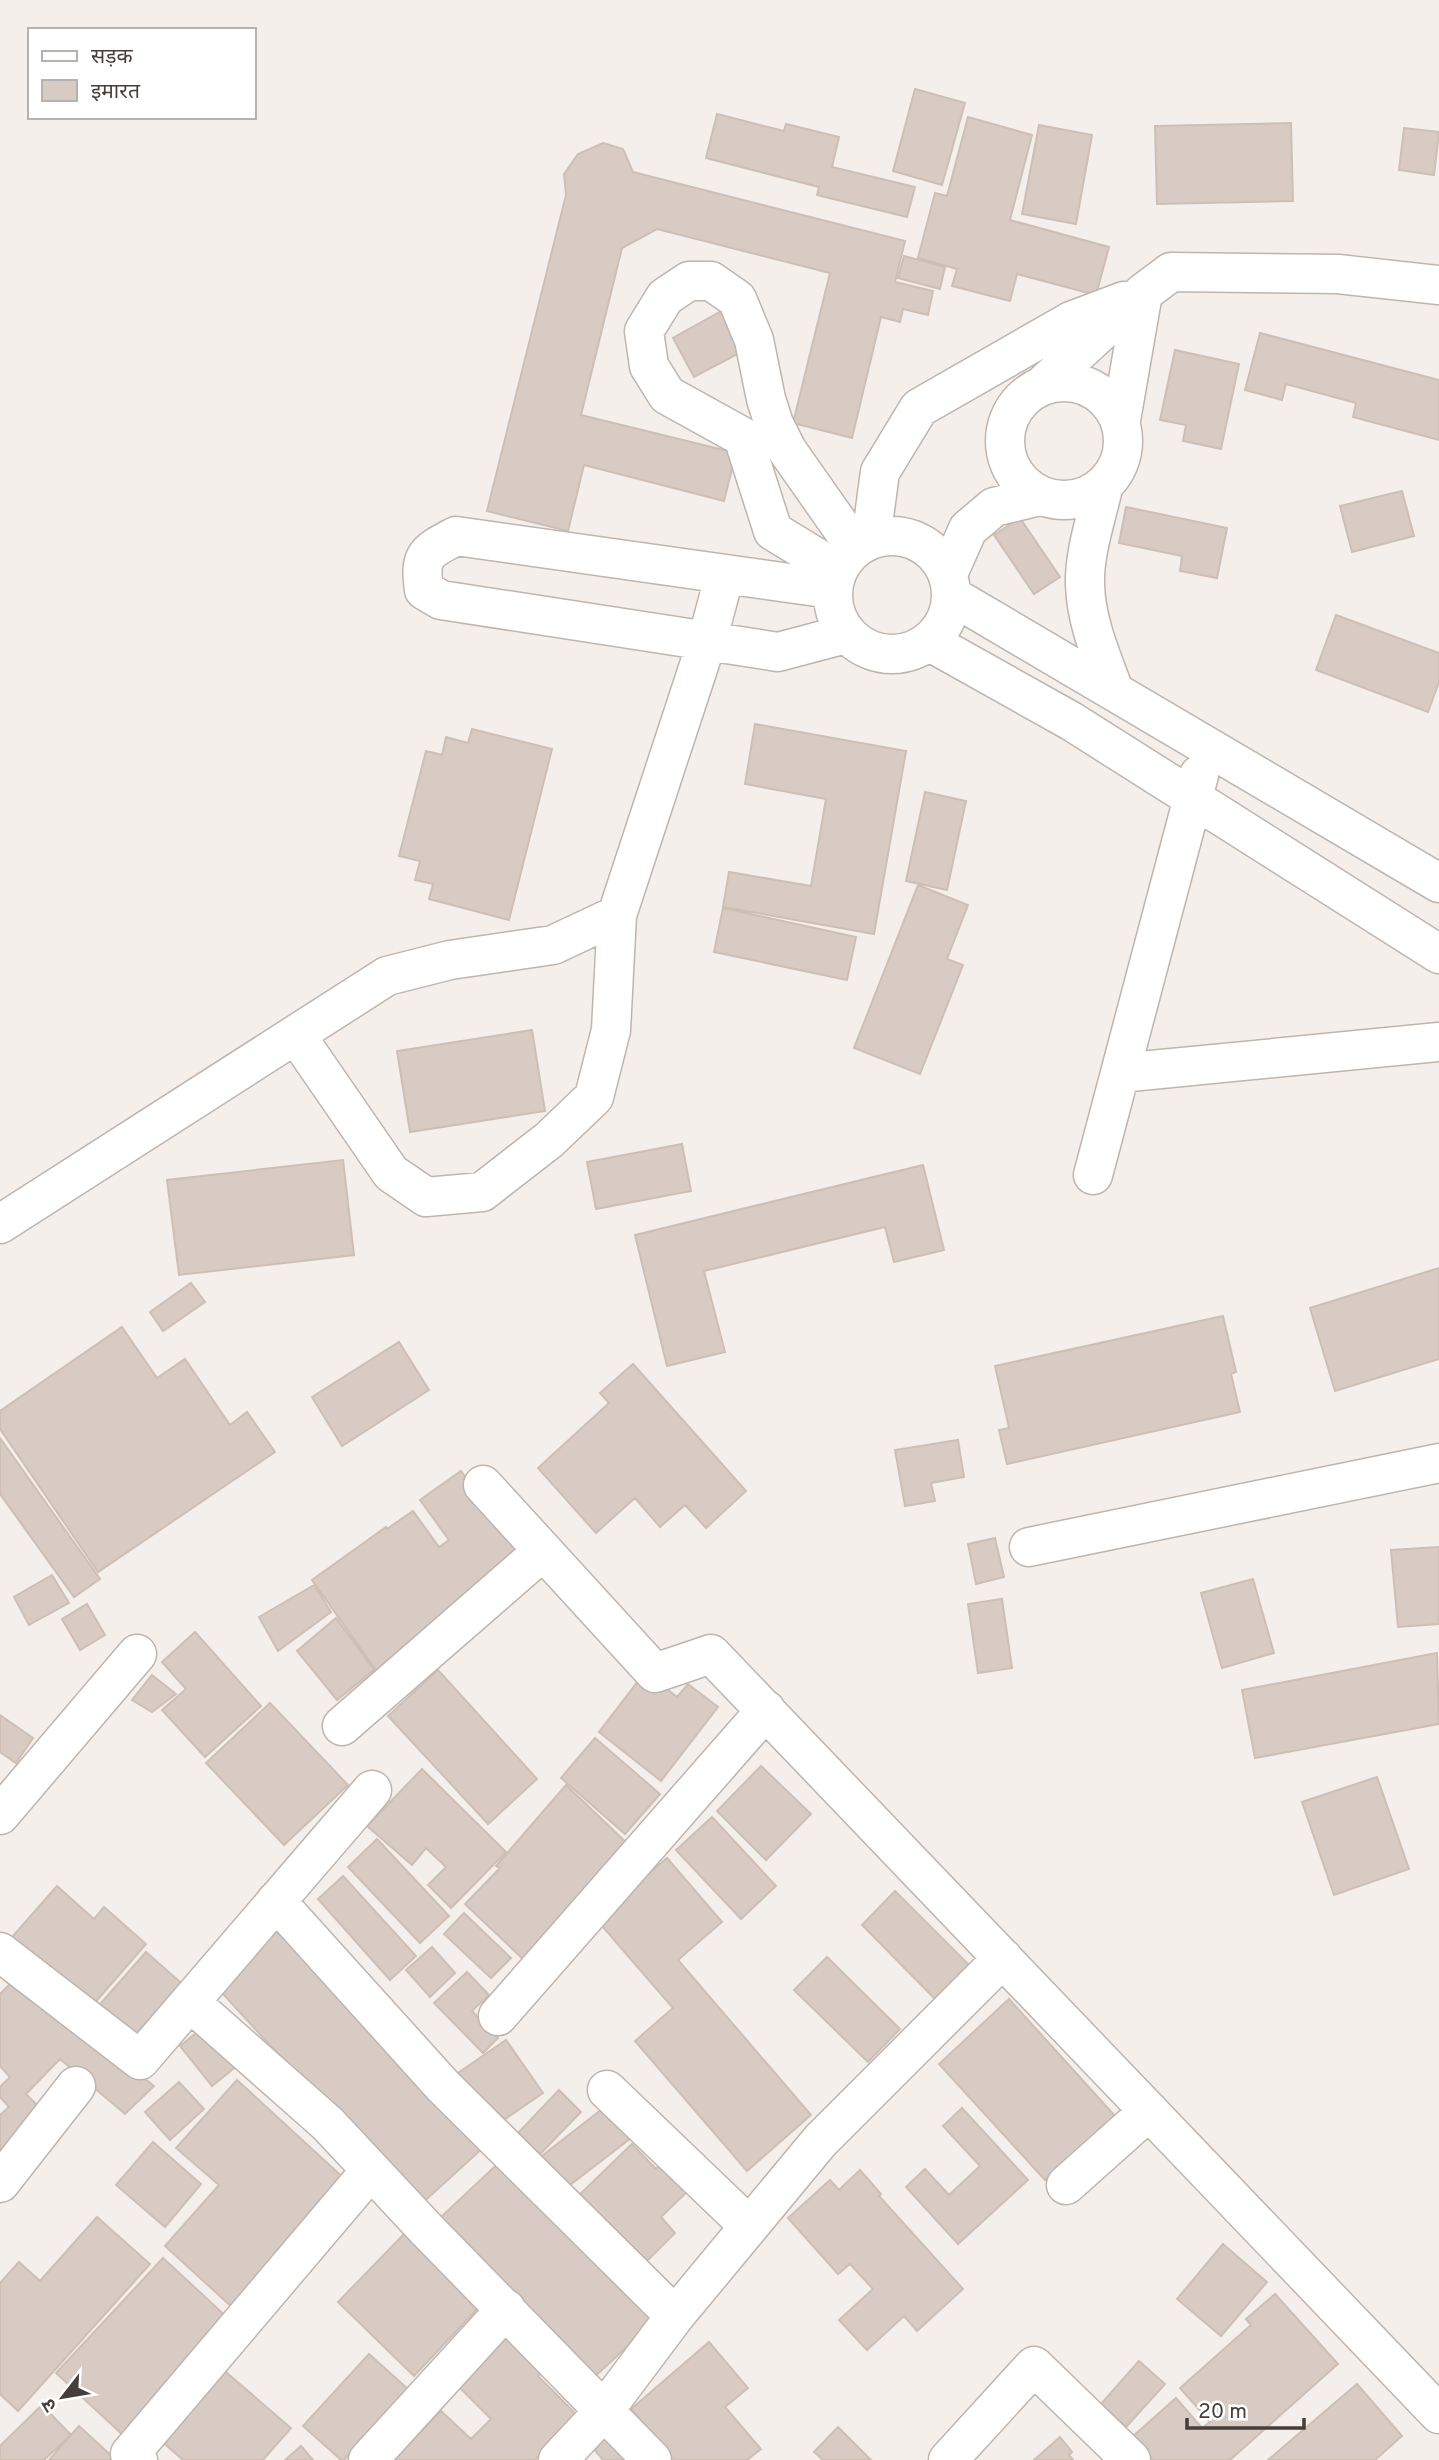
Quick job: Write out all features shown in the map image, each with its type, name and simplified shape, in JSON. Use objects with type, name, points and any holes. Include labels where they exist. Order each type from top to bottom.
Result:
[{"type":"street","points":[[1143,293],[1121,420],[1125,442],[1119,466],[1102,488],[1085,498],[1065,501],[1040,496],[1019,481],[1009,462],[1005,435],[1010,416],[1028,393],[1044,384],[1143,293],[1171,272],[1338,274],[1439,285]]},
{"type":"street","points":[[689,281],[711,281],[737,299],[754,340],[774,424],[848,561],[774,531],[743,437],[667,395],[649,366],[644,331],[665,297],[689,281]]},
{"type":"street","points":[[1040,496],[994,507],[968,529],[950,585],[946,620],[930,642],[913,651],[892,655],[867,650],[846,634],[835,615],[848,561],[880,472],[919,408],[1071,321],[1143,293]]},
{"type":"street","points":[[1044,384],[1066,381],[1089,387],[1106,398],[1121,420]]},
{"type":"street","points":[[1102,488],[1085,585],[1092,629],[1114,691]]},
{"type":"street","points":[[846,634],[778,652],[441,600],[424,590],[421,568],[430,550],[456,536],[725,574],[848,561],[893,535],[917,540],[933,552],[950,585],[1114,691],[1439,883]]},
{"type":"street","points":[[296,1035],[391,1173],[426,1197],[482,1192],[549,1140],[594,1097],[611,1030],[617,915],[707,641],[725,574]]},
{"type":"street","points":[[930,642],[1071,721],[1439,954]]},
{"type":"street","points":[[1093,1175],[1207,746]]},
{"type":"street","points":[[0,1224],[387,976],[450,960],[553,945],[617,915]]},
{"type":"street","points":[[1119,1073],[1439,1042]]},
{"type":"street","points":[[1029,1547],[1439,1462]]},
{"type":"street","points":[[482,1485],[654,1673],[711,1654],[1439,2414]]},
{"type":"street","points":[[342,1726],[542,1551]]},
{"type":"street","points":[[0,1815],[137,1654]]},
{"type":"street","points":[[498,2016],[765,1710]]},
{"type":"street","points":[[0,1952],[140,2060],[372,1790]]},
{"type":"street","points":[[276,1901],[443,2086],[676,2316]]},
{"type":"street","points":[[558,2460],[603,2412],[676,2316],[820,2141],[1003,1958]]},
{"type":"street","points":[[190,2002],[328,2124],[427,2230],[652,2460]]},
{"type":"street","points":[[0,2183],[76,2086]]},
{"type":"street","points":[[607,2090],[749,2226]]},
{"type":"street","points":[[1066,2185],[1149,2111]]},
{"type":"street","points":[[138,2460],[131,2454],[371,2170]]},
{"type":"street","points":[[368,2460],[506,2309]]},
{"type":"street","points":[[948,2460],[1034,2366],[1131,2460]]},
{"type":"building","points":[[915,89],[965,103],[942,185],[893,171]]},
{"type":"building","points":[[717,114],[784,131],[786,124],[839,137],[832,167],[915,187],[907,217],[817,195],[819,187],[706,158]]},
{"type":"building","points":[[968,117],[1032,135],[1010,220],[1109,247],[1096,295],[1017,274],[1010,301],[952,286],[957,269],[918,258],[935,193],[947,196]]},
{"type":"building","points":[[1291,123],[1293,201],[1157,204],[1155,126]]},
{"type":"building","points":[[1039,125],[1092,135],[1076,224],[1022,214]]},
{"type":"building","points":[[1404,128],[1439,132],[1434,175],[1399,170]]},
{"type":"building","points":[[603,143],[623,149],[633,172],[905,241],[895,282],[933,291],[928,315],[903,309],[900,322],[881,317],[852,438],[793,423],[830,273],[657,229],[622,248],[581,415],[736,453],[724,501],[584,465],[568,531],[487,511],[566,195],[564,174],[578,154]]},
{"type":"building","points":[[904,256],[945,267],[940,289],[898,278]]},
{"type":"building","points":[[723,310],[745,350],[694,377],[673,338]]},
{"type":"building","points":[[1260,333],[1439,380],[1439,440],[1353,417],[1356,403],[1286,384],[1282,400],[1245,390]]},
{"type":"building","points":[[1175,350],[1239,364],[1221,449],[1183,441],[1186,425],[1160,420]]},
{"type":"building","points":[[1402,491],[1414,536],[1352,552],[1340,506]]},
{"type":"building","points":[[1126,507],[1227,528],[1217,578],[1180,571],[1182,556],[1119,543]]},
{"type":"building","points":[[1020,518],[1060,577],[1034,594],[994,535]]},
{"type":"building","points":[[1336,615],[1439,653],[1439,682],[1428,712],[1316,670]]},
{"type":"building","points":[[755,724],[906,751],[874,934],[723,907],[729,872],[811,886],[826,799],[745,784]]},
{"type":"building","points":[[472,729],[552,749],[509,920],[429,899],[433,884],[415,880],[420,861],[399,856],[426,751],[442,755],[446,737],[468,743]]},
{"type":"building","points":[[925,792],[966,801],[947,890],[906,881]]},
{"type":"building","points":[[918,885],[968,905],[947,959],[963,965],[920,1074],[854,1048]]},
{"type":"building","points":[[723,908],[856,937],[847,980],[714,952]]},
{"type":"building","points":[[532,1030],[545,1111],[410,1132],[397,1051]]},
{"type":"building","points":[[682,1144],[691,1191],[596,1209],[587,1162]]},
{"type":"building","points":[[343,1160],[354,1255],[179,1275],[167,1180]]},
{"type":"building","points":[[923,1165],[944,1250],[894,1262],[885,1227],[704,1271],[725,1352],[667,1366],[635,1235]]},
{"type":"building","points":[[1439,1268],[1439,1359],[1335,1391],[1310,1308]]},
{"type":"building","points":[[191,1283],[205,1302],[163,1331],[150,1312]]},
{"type":"building","points":[[1223,1316],[1236,1372],[1231,1374],[1240,1412],[1007,1464],[999,1430],[1009,1428],[995,1366]]},
{"type":"building","points":[[122,1327],[157,1378],[185,1359],[230,1425],[247,1412],[275,1452],[98,1572],[0,1429],[0,1411]]},
{"type":"building","points":[[399,1342],[429,1390],[342,1446],[312,1397]]},
{"type":"building","points":[[633,1364],[746,1491],[706,1528],[685,1505],[660,1527],[635,1498],[596,1533],[538,1468],[609,1403],[600,1393]]},
{"type":"building","points":[[0,1438],[100,1579],[74,1597],[0,1494]]},
{"type":"building","points":[[958,1440],[964,1477],[931,1483],[935,1501],[905,1506],[895,1450]]},
{"type":"building","points":[[461,1471],[522,1556],[442,1613],[449,1622],[378,1673],[312,1580],[413,1511],[439,1547],[449,1540],[420,1500]]},
{"type":"building","points":[[995,1538],[1004,1577],[976,1584],[968,1544]]},
{"type":"building","points":[[1439,1547],[1439,1624],[1398,1627],[1391,1550]]},
{"type":"building","points":[[52,1575],[69,1603],[29,1625],[14,1597]]},
{"type":"building","points":[[1253,1579],[1274,1653],[1222,1668],[1201,1593]]},
{"type":"building","points":[[314,1585],[331,1612],[278,1651],[259,1617]]},
{"type":"building","points":[[1002,1599],[1012,1668],[978,1673],[968,1604]]},
{"type":"building","points":[[87,1604],[105,1635],[80,1650],[62,1619]]},
{"type":"building","points":[[336,1618],[374,1670],[337,1700],[297,1651]]},
{"type":"building","points":[[195,1632],[261,1706],[205,1757],[162,1710],[186,1689],[162,1662]]},
{"type":"building","points":[[1437,1653],[1439,1724],[1255,1758],[1242,1690]]},
{"type":"building","points":[[438,1670],[537,1779],[488,1824],[388,1716]]},
{"type":"building","points":[[645,1672],[677,1697],[688,1684],[718,1707],[661,1781],[599,1732]]},
{"type":"building","points":[[152,1675],[176,1694],[152,1712],[132,1700]]},
{"type":"building","points":[[270,1703],[348,1785],[284,1845],[206,1763]]},
{"type":"building","points":[[0,1715],[33,1738],[16,1763],[0,1752]]},
{"type":"building","points":[[595,1738],[660,1794],[625,1834],[561,1778]]},
{"type":"building","points":[[761,1766],[811,1814],[766,1860],[717,1811]]},
{"type":"building","points":[[422,1769],[506,1852],[451,1908],[428,1885],[446,1867],[426,1848],[412,1865],[367,1826]]},
{"type":"building","points":[[1377,1777],[1409,1869],[1334,1895],[1302,1802]]},
{"type":"building","points":[[566,1785],[631,1847],[524,1960],[465,1904],[500,1868],[496,1866]]},
{"type":"building","points":[[712,1817],[776,1886],[741,1919],[676,1850]]},
{"type":"building","points":[[377,1839],[449,1916],[420,1943],[348,1867]]},
{"type":"building","points":[[667,1858],[722,1922],[678,1960],[811,2115],[747,2171],[635,2041],[673,2008],[596,1919]]},
{"type":"building","points":[[343,1876],[416,1956],[390,1980],[318,1899]]},
{"type":"building","points":[[57,1886],[94,1919],[104,1907],[146,1944],[86,2013],[6,1944]]},
{"type":"building","points":[[895,1891],[971,1967],[937,2001],[862,1925]]},
{"type":"building","points":[[464,1913],[511,1958],[491,1978],[444,1934]]},
{"type":"building","points":[[280,1922],[485,2146],[418,2207],[213,1983]]},
{"type":"building","points":[[432,1947],[455,1973],[430,1997],[406,1970]]},
{"type":"building","points":[[146,1952],[187,1988],[135,2048],[94,2011]]},
{"type":"building","points":[[827,1957],[900,2029],[868,2062],[794,1990]]},
{"type":"building","points":[[467,1972],[489,1995],[472,2011],[498,2038],[483,2053],[434,2003]]},
{"type":"building","points":[[17,1977],[154,2086],[125,2114],[60,2059],[26,2094],[43,2111],[0,2152],[0,2115],[9,2107],[0,2097],[0,2087],[10,2077],[0,2066],[0,1994]]},
{"type":"building","points":[[1009,1999],[1115,2116],[1045,2180],[939,2064]]},
{"type":"building","points":[[206,2025],[238,2065],[212,2086],[180,2046]]},
{"type":"building","points":[[506,2040],[543,2093],[495,2126],[458,2073]]},
{"type":"building","points":[[237,2080],[348,2182],[234,2309],[165,2246],[219,2185],[176,2148]]},
{"type":"building","points":[[179,2082],[204,2109],[170,2140],[145,2112]]},
{"type":"building","points":[[559,2090],[581,2112],[540,2154],[518,2133]]},
{"type":"building","points":[[610,2103],[635,2135],[562,2191],[538,2159]]},
{"type":"building","points":[[962,2108],[1028,2180],[958,2244],[906,2187],[925,2169],[949,2195],[980,2166],[943,2126]]},
{"type":"building","points":[[153,2142],[201,2184],[165,2227],[116,2185]]},
{"type":"building","points":[[632,2144],[656,2169],[666,2159],[692,2187],[661,2217],[675,2233],[640,2268],[575,2199]]},
{"type":"building","points":[[505,2157],[657,2319],[591,2380],[441,2217]]},
{"type":"building","points":[[860,2170],[881,2194],[879,2196],[963,2289],[917,2331],[904,2316],[867,2350],[839,2320],[873,2289],[850,2264],[838,2274],[788,2218],[830,2180],[839,2190]]},
{"type":"building","points":[[97,2217],[150,2264],[18,2411],[0,2394],[0,2283],[19,2262],[40,2281]]},
{"type":"building","points":[[406,2232],[481,2305],[414,2376],[338,2302]]},
{"type":"building","points":[[1223,2244],[1267,2282],[1221,2336],[1177,2299]]},
{"type":"building","points":[[163,2258],[231,2321],[124,2436],[56,2373]]},
{"type":"building","points":[[1275,2294],[1338,2364],[1230,2460],[1153,2460],[1132,2437],[1176,2398],[1202,2428],[1210,2422],[1180,2388],[1251,2325],[1246,2319]]},
{"type":"building","points":[[507,2335],[543,2371],[538,2376],[578,2416],[535,2460],[393,2460],[441,2411],[471,2439],[491,2419],[458,2386]]},
{"type":"building","points":[[709,2342],[748,2388],[725,2407],[761,2449],[747,2460],[674,2460],[631,2409]]},
{"type":"building","points":[[369,2354],[408,2389],[344,2460],[341,2460],[303,2426]]},
{"type":"building","points":[[1139,2361],[1165,2384],[1126,2427],[1101,2404]]},
{"type":"building","points":[[220,2367],[291,2428],[263,2460],[183,2460],[159,2439]]},
{"type":"building","points":[[1357,2384],[1402,2436],[1375,2460],[1268,2460]]},
{"type":"building","points":[[42,2405],[71,2435],[44,2460],[0,2460],[0,2446]]},
{"type":"building","points":[[79,2426],[116,2460],[49,2460]]},
{"type":"building","points":[[609,2426],[637,2460],[603,2460],[589,2443]]},
{"type":"building","points":[[838,2427],[871,2460],[823,2460],[814,2452]]},
{"type":"building","points":[[1060,2437],[1072,2452],[1069,2455],[1073,2460],[1034,2460]]},
{"type":"building","points":[[301,2446],[313,2460],[285,2460]]}]
